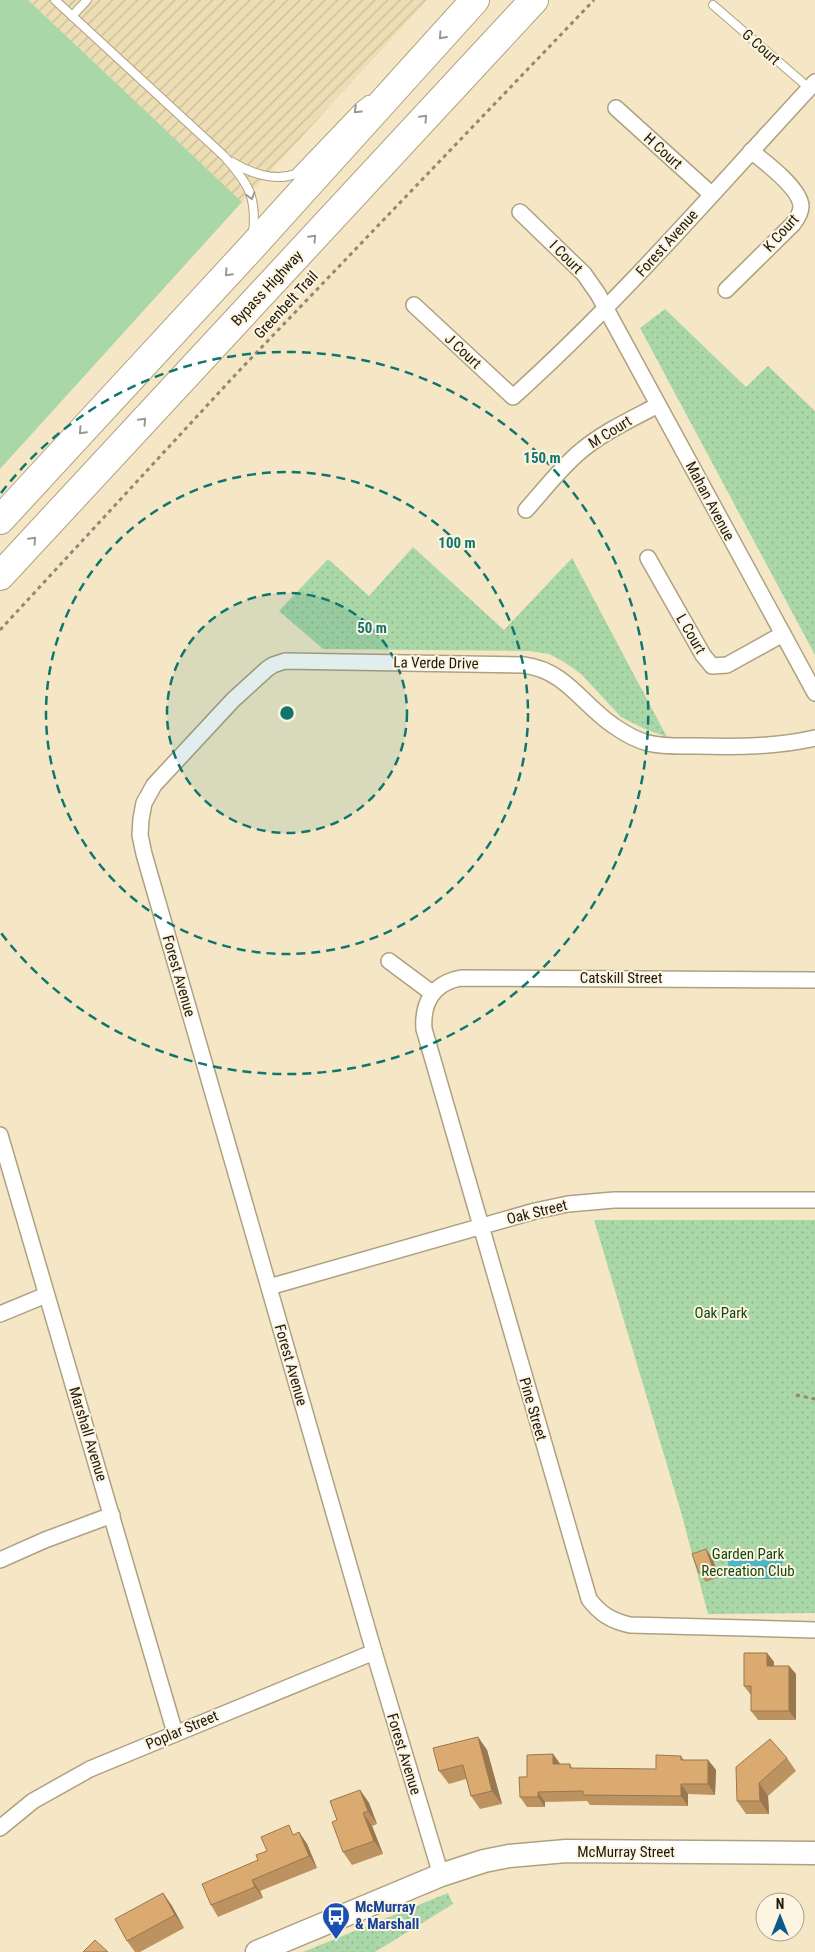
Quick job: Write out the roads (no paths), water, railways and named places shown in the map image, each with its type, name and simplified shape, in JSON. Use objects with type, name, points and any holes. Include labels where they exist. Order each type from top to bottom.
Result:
[{"type":"highway","points":[[0,520],[252,248],[475,0]]},
{"type":"highway","name":"Bypass Highway","points":[[0,576],[534,0]]},
{"type":"street","name":"Forest Avenue","points":[[512,397],[566,348],[606,308],[813,87]]},
{"type":"street","name":"H Court","points":[[616,108],[711,194]]},
{"type":"street","name":"K Court","points":[[726,290],[793,224],[798,218],[801,209],[799,199],[787,183],[751,151]]},
{"type":"street","name":"I Court","points":[[520,212],[584,274],[606,308]]},
{"type":"street","name":"J Court","points":[[414,304],[512,397]]},
{"type":"street","name":"Mahan Avenue","points":[[606,308],[814,690]]},
{"type":"street","name":"M Court","points":[[526,510],[575,456],[587,446],[611,430],[658,405]]},
{"type":"street","name":"L Court","points":[[648,558],[703,656],[712,666],[727,665],[783,634]]},
{"type":"street","name":"La Verde Drive","points":[[144,854],[140,835],[140,819],[144,803],[154,785],[232,700],[273,665],[285,661],[532,666],[546,670],[562,679],[614,726],[626,734],[650,744],[748,747],[786,744],[815,738]]},
{"type":"street","name":"Forest Avenue","points":[[144,854],[374,1652],[441,1875]]},
{"type":"street","points":[[389,962],[432,993]]},
{"type":"street","name":"Catskill Street","points":[[432,993],[446,982],[461,978],[815,980]]},
{"type":"street","name":"Pine Street","points":[[432,993],[425,1007],[423,1017],[424,1029],[584,1588],[589,1599],[596,1609],[612,1619],[630,1625],[815,1630]]},
{"type":"street","name":"Marshall Avenue","points":[[0,1135],[175,1733]]},
{"type":"street","name":"Oak Street","points":[[268,1287],[535,1211],[592,1201],[815,1200]]},
{"type":"street","points":[[0,1314],[46,1295]]},
{"type":"street","points":[[0,1560],[45,1540],[112,1515]]},
{"type":"street","name":"Poplar Street","points":[[0,1828],[33,1801],[90,1769],[374,1652]]},
{"type":"street","name":"McMurray Street","points":[[263,1951],[441,1875],[484,1861],[509,1856],[558,1852],[815,1853]]},
{"type":"lane","points":[[55,0],[224,156],[245,181],[252,196],[254,219],[252,248]]},
{"type":"lane","points":[[72,16],[87,0]]},
{"type":"lane","name":"G Court","points":[[714,6],[813,87]]},
{"type":"lane","points":[[224,156],[240,167],[256,173],[288,177],[295,174],[360,106],[378,93],[398,86]]},
{"type":"water","points":[[728,1560],[782,1560],[782,1579],[729,1579]]},
{"type":"place","name":"McMurray & Marshall","points":[[336,1940]]},
{"type":"park label","name":"Oak Park","points":[[721,1313]]},
{"type":"park label","name":"Garden Park Recreation Club","points":[[748,1562]]}]
